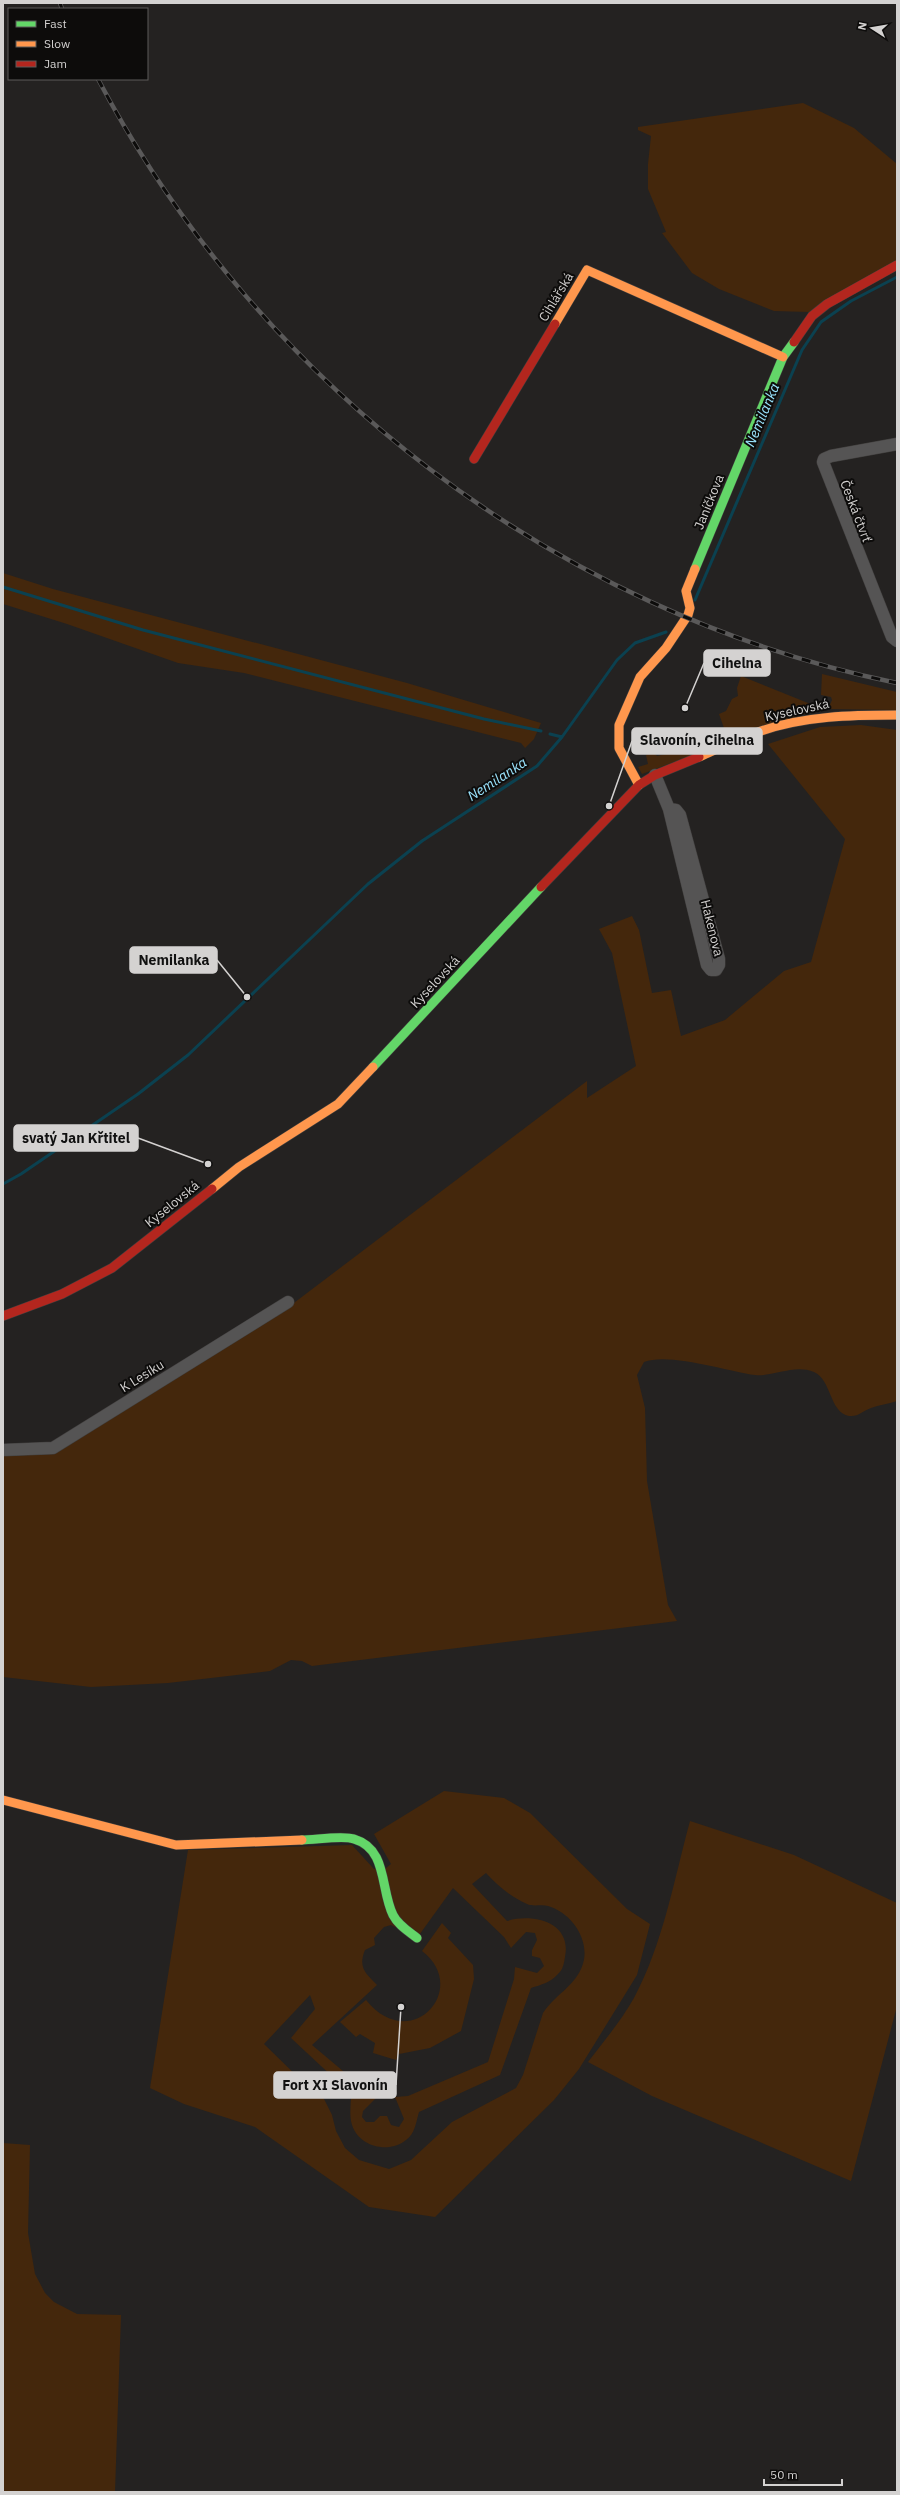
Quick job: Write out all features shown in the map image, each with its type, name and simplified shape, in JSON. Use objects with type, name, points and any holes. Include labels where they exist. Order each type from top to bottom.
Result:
[{"type":"street","name":"Janíčkova","points":[[639,785],[619,748],[619,725],[640,677],[666,648],[688,615],[690,608],[686,591],[783,357],[799,332],[822,308],[845,293],[897,265]]},
{"type":"street","name":"Cihlářská","points":[[474,459],[587,270],[615,284],[783,357]]},
{"type":"street","name":"Česká čtvrť","points":[[897,444],[831,456],[824,458],[823,462],[890,631],[897,641]]},
{"type":"street","name":"Kyselovská","points":[[3,1316],[62,1294],[112,1268],[239,1167],[316,1120],[338,1104],[608,815],[639,785],[655,775],[746,736],[777,726],[848,714],[897,715]]},
{"type":"street","points":[[655,775],[669,809]]},
{"type":"street","name":"Hakenova","points":[[669,809],[676,810],[680,815],[719,959],[720,965],[716,970],[707,965],[669,809]]},
{"type":"street","name":"K Lesíku","points":[[3,1450],[53,1448],[288,1302]]},
{"type":"street","points":[[3,1800],[176,1845],[353,1838],[367,1843],[375,1851],[390,1910],[397,1922],[417,1938]]},
{"type":"shaded area","points":[[803,103],[854,128],[897,164],[897,261],[809,312],[774,311],[719,289],[692,273],[662,233],[666,232],[648,189],[648,164],[651,136],[638,130],[638,127]]},
{"type":"shaded area","points":[[3,573],[53,589],[407,683],[541,723],[534,739],[525,748],[521,743],[244,673],[178,663],[67,624],[3,604]]},
{"type":"shaded area","points":[[822,674],[897,692],[897,710],[828,709],[832,700],[831,697],[821,695]]},
{"type":"shaded area","points":[[741,676],[818,707],[818,709],[642,774],[638,767],[648,764],[646,755],[653,752],[657,756],[666,754],[724,728],[719,714],[726,711],[732,699],[738,696],[737,688]]},
{"type":"shaded area","points":[[861,725],[897,730],[897,1401],[868,1409],[855,1416],[849,1416],[842,1413],[838,1409],[828,1388],[820,1376],[807,1370],[799,1369],[755,1375],[698,1363],[668,1359],[644,1362],[637,1375],[645,1408],[647,1481],[668,1605],[677,1621],[312,1666],[302,1661],[291,1660],[270,1671],[168,1683],[91,1687],[3,1677],[3,1455],[54,1453],[278,1315],[587,1081],[587,1098],[636,1066],[612,953],[599,929],[632,916],[639,930],[652,993],[671,990],[681,1036],[725,1020],[784,971],[811,962],[845,839],[768,744],[820,727]]},
{"type":"shaded area","points":[[444,1791],[504,1798],[530,1813],[627,1909],[650,1924],[637,1975],[579,2069],[554,2100],[435,2217],[369,2207],[255,2127],[184,2104],[150,2088],[188,1850],[352,1845],[374,1869],[386,1868],[391,1864],[374,1834]],"holes":[[[486,1873],[500,1887],[515,1898],[529,1905],[546,1905],[565,1915],[573,1922],[582,1940],[584,1950],[584,1959],[581,1969],[573,1981],[552,2001],[543,2013],[523,2075],[516,2088],[452,2122],[411,2160],[389,2169],[359,2160],[345,2148],[336,2131],[332,2115],[324,2099],[303,2082],[264,2044],[310,1995],[315,2009],[291,2038],[351,2094],[350,2110],[352,2125],[361,2139],[375,2146],[391,2147],[399,2144],[406,2140],[415,2128],[419,2112],[500,2075],[531,1988],[549,1981],[560,1972],[564,1962],[566,1945],[563,1935],[557,1928],[548,1923],[528,1918],[507,1921],[472,1884]],[[453,1888],[504,1937],[511,1948],[526,1932],[535,1933],[537,1940],[532,1950],[532,1956],[540,1958],[544,1966],[537,1973],[515,1967],[514,1979],[488,2062],[408,2096],[395,2097],[404,2119],[399,2127],[391,2125],[387,2116],[380,2116],[374,2122],[366,2122],[362,2117],[363,2111],[379,2095],[362,2087],[312,2045],[377,1985],[366,1973],[362,1961],[365,1950],[375,1945],[374,1938],[384,1927],[391,1925],[417,1938]]]},
{"type":"shaded area","points":[[690,1821],[794,1855],[897,1903],[897,2006],[851,2181],[652,2096],[588,2062],[624,2015],[634,1998],[653,1956],[667,1911]]},
{"type":"shaded area","points":[[442,1923],[451,1933],[448,1938],[473,1965],[474,1979],[461,2031],[430,2048],[399,2054],[396,2060],[373,2053],[375,2043],[360,2034],[356,2037],[340,2022],[366,2000],[383,2015],[401,2021],[416,2019],[429,2010],[438,1998],[440,1982],[436,1966],[422,1951]]},
{"type":"shaded area","points":[[3,2143],[30,2145],[28,2233],[35,2274],[45,2293],[54,2302],[77,2314],[121,2315],[115,2492],[3,2492]]},
{"type":"waterway","name":"Nemilanka","points":[[695,600],[802,350],[821,322],[851,301],[897,277]]},
{"type":"waterway","points":[[3,587],[143,630],[484,719],[541,731]]},
{"type":"waterway","name":"Nemilanka","points":[[3,1184],[21,1174],[138,1094],[188,1055],[368,884],[422,841],[537,766],[562,737],[617,660],[635,643],[666,632]]},
{"type":"waterway","points":[[550,734],[562,737]]},
{"type":"railway","points":[[60,3],[62,8]]},
{"type":"railway","points":[[99,80],[165,190],[243,293],[332,386],[430,470],[537,542],[651,602],[772,650],[897,683]]},
{"type":"traffic: fast","points":[[695,569],[783,357],[794,342]]},
{"type":"traffic: fast","points":[[373,1067],[541,887]]},
{"type":"traffic: fast","points":[[302,1840],[343,1837],[354,1839],[365,1844],[373,1851],[378,1861],[389,1905],[395,1919],[400,1925],[417,1938]]},
{"type":"traffic: slow","points":[[555,324],[587,270],[783,357]]},
{"type":"traffic: slow","points":[[639,785],[619,748],[619,725],[640,677],[666,648],[688,615],[690,608],[686,591],[695,569]]},
{"type":"traffic: slow","points":[[699,757],[753,734],[794,722],[828,717],[897,715]]},
{"type":"traffic: slow","points":[[212,1189],[239,1167],[338,1104],[373,1067]]},
{"type":"traffic: slow","points":[[3,1800],[176,1845],[302,1840]]},
{"type":"traffic: jam","points":[[794,342],[812,316],[827,304],[897,265]]},
{"type":"traffic: jam","points":[[474,459],[555,324]]},
{"type":"traffic: jam","points":[[541,887],[639,785],[655,775],[699,757]]},
{"type":"traffic: jam","points":[[3,1316],[62,1294],[112,1268],[212,1189]]},
{"type":"place","name":"Cihelna","points":[[685,708]]},
{"type":"place","name":"Slavonín, Cihelna","points":[[609,806]]},
{"type":"place","name":"Nemilanka","points":[[247,997]]},
{"type":"place","name":"svatý Jan Křtitel","points":[[208,1164]]},
{"type":"place","name":"Fort XI Slavonín","points":[[401,2007]]}]
